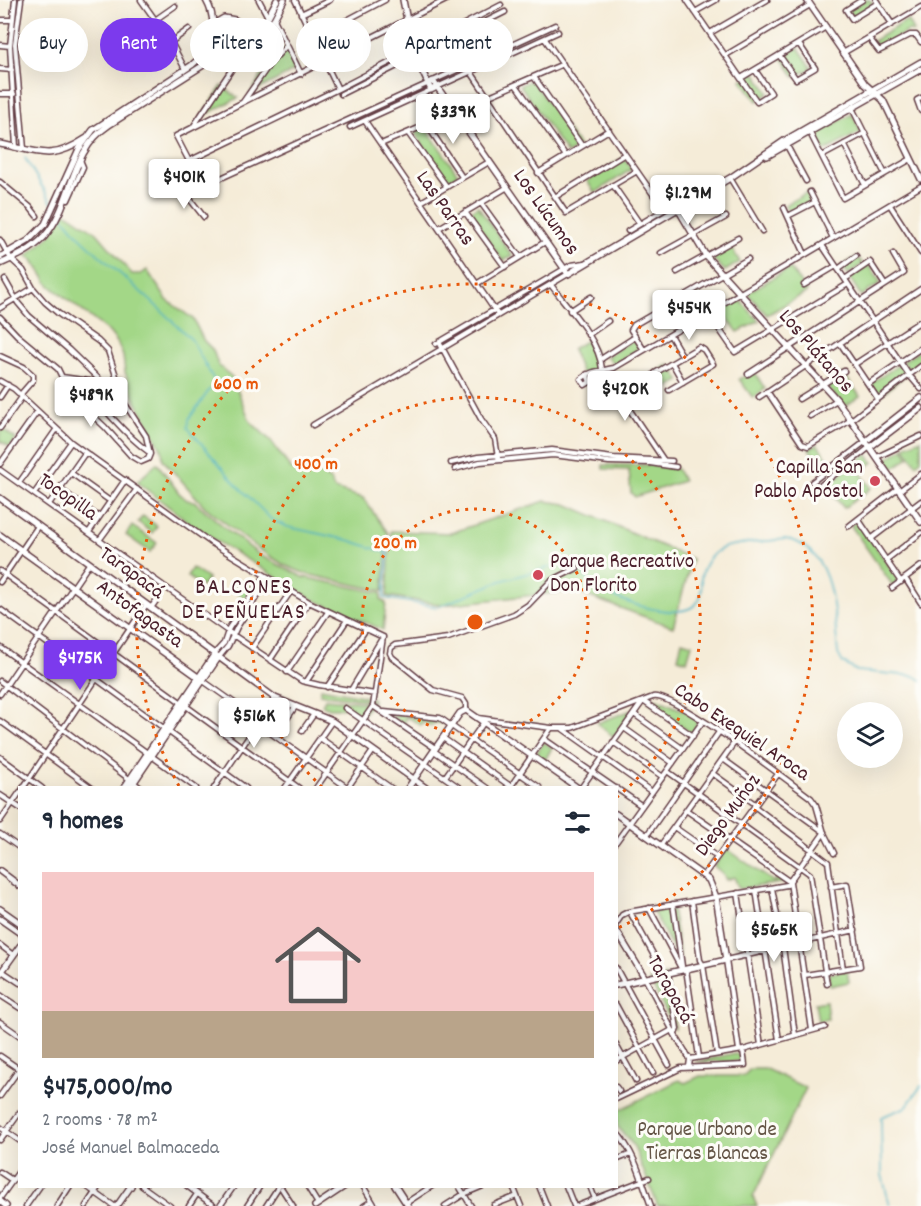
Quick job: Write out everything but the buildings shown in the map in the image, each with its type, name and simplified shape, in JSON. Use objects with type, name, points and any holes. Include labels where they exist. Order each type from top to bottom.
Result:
[{"type":"street","points":[[15,0],[10,46],[15,147]]},
{"type":"street","points":[[21,0],[15,44],[24,149]]},
{"type":"street","points":[[141,0],[153,18]]},
{"type":"street","points":[[206,0],[212,18]]},
{"type":"street","points":[[258,0],[270,18]]},
{"type":"street","points":[[271,18],[277,0]]},
{"type":"street","points":[[272,18],[284,0]]},
{"type":"street","points":[[295,0],[303,18]]},
{"type":"street","points":[[301,14],[330,0]]},
{"type":"street","points":[[351,18],[385,0]]},
{"type":"street","name":"Los Lúcumos","points":[[403,0],[407,18]]},
{"type":"street","points":[[411,18],[446,0]]},
{"type":"street","points":[[687,0],[757,102],[771,93],[755,69]]},
{"type":"street","points":[[695,12],[716,0]]},
{"type":"street","points":[[710,33],[767,0]]},
{"type":"street","points":[[862,0],[846,10],[852,19],[877,1],[892,24]]},
{"type":"street","points":[[726,55],[809,2],[843,53],[871,90],[883,100],[920,176]]},
{"type":"street","points":[[476,18],[501,5]]},
{"type":"street","points":[[159,18],[175,6]]},
{"type":"street","points":[[843,53],[921,7]]},
{"type":"street","points":[[493,18],[505,12]]},
{"type":"street","points":[[0,20],[13,20]]},
{"type":"street","points":[[186,194],[555,25]]},
{"type":"street","points":[[741,78],[826,27]]},
{"type":"street","points":[[178,37],[189,29]]},
{"type":"street","points":[[513,53],[558,32]]},
{"type":"street","points":[[869,38],[879,51],[910,34],[916,35],[921,42]]},
{"type":"street","points":[[545,39],[664,210]]},
{"type":"street","points":[[284,42],[300,74]]},
{"type":"street","points":[[779,56],[796,79],[815,68],[799,44]]},
{"type":"street","points":[[0,45],[10,46]]},
{"type":"street","points":[[243,102],[286,45]]},
{"type":"street","points":[[178,56],[185,69]]},
{"type":"street","points":[[498,458],[495,439],[437,343],[495,309],[588,262],[921,62]]},
{"type":"street","points":[[488,98],[563,64]]},
{"type":"street","points":[[0,144],[41,154],[77,145],[103,122],[190,65]]},
{"type":"street","points":[[304,72],[176,136],[189,161],[383,66]]},
{"type":"street","points":[[0,69],[12,69]]},
{"type":"street","points":[[786,143],[810,133],[822,122],[877,95],[921,69]]},
{"type":"street","points":[[0,264],[33,238],[45,224],[76,162],[91,140],[104,128],[192,72]]},
{"type":"street","points":[[192,128],[230,72]]},
{"type":"street","points":[[329,72],[338,89]]},
{"type":"street","points":[[341,94],[387,72]]},
{"type":"street","name":"Los Lúcumos","points":[[424,72],[434,89],[454,113],[566,272]]},
{"type":"street","points":[[350,127],[471,72],[566,213],[637,171]]},
{"type":"street","points":[[534,77],[582,146]]},
{"type":"street","points":[[516,85],[566,156]]},
{"type":"street","points":[[0,94],[14,94]]},
{"type":"street","points":[[921,98],[917,100],[917,103],[921,111]]},
{"type":"street","points":[[852,108],[885,174]]},
{"type":"street","points":[[381,144],[454,113]]},
{"type":"street","name":"Las Parras","points":[[365,121],[498,315]]},
{"type":"street","points":[[427,125],[462,177]]},
{"type":"street","points":[[538,173],[609,130]]},
{"type":"street","points":[[408,133],[447,187]]},
{"type":"street","points":[[810,133],[843,198],[911,159]]},
{"type":"street","points":[[822,156],[865,133]]},
{"type":"street","points":[[0,256],[21,254],[35,245],[50,228],[85,139]]},
{"type":"street","points":[[786,143],[806,181]]},
{"type":"street","points":[[844,144],[865,185]]},
{"type":"street","points":[[61,150],[70,152],[76,162],[83,167],[68,200]]},
{"type":"street","points":[[555,197],[625,154]]},
{"type":"street","points":[[421,202],[489,162]]},
{"type":"street","points":[[730,178],[762,231]]},
{"type":"street","points":[[0,182],[30,207],[37,216]]},
{"type":"street","points":[[613,185],[640,224]]},
{"type":"street","points":[[587,374],[614,368],[921,186]]},
{"type":"street","points":[[439,228],[506,188]]},
{"type":"street","points":[[182,189],[204,217]]},
{"type":"street","points":[[810,192],[833,238]]},
{"type":"street","points":[[628,231],[678,201]]},
{"type":"street","points":[[788,216],[815,202]]},
{"type":"street","points":[[481,203],[520,257]]},
{"type":"street","points":[[890,205],[921,253]]},
{"type":"street","points":[[784,208],[805,254]]},
{"type":"street","name":"Los Plátanos","points":[[678,209],[706,256],[837,400],[921,522]]},
{"type":"street","points":[[465,212],[505,267]]},
{"type":"street","points":[[661,252],[726,217]]},
{"type":"street","points":[[677,272],[738,238]]},
{"type":"street","points":[[0,240],[9,256],[23,270],[33,288],[59,314],[104,345],[111,357],[125,405]]},
{"type":"street","points":[[478,283],[545,242]]},
{"type":"street","points":[[822,245],[900,362],[921,389]]},
{"type":"street","points":[[748,374],[904,273],[893,254]]},
{"type":"street","points":[[804,285],[856,256]]},
{"type":"street","points":[[644,350],[631,330],[634,325],[748,259]]},
{"type":"street","points":[[708,313],[735,352],[847,281],[870,262],[885,285]]},
{"type":"street","points":[[313,425],[551,285],[566,272]]},
{"type":"street","points":[[4,280],[29,316],[103,383]]},
{"type":"street","points":[[551,285],[597,348],[602,369],[665,463]]},
{"type":"street","points":[[0,308],[33,288]]},
{"type":"street","points":[[759,397],[921,289]]},
{"type":"street","points":[[570,311],[591,297]]},
{"type":"street","points":[[0,317],[17,335],[58,369],[70,394],[105,427],[130,456],[141,462],[148,459],[150,452],[146,436],[113,387],[103,383],[62,377]]},
{"type":"street","points":[[588,335],[608,321]]},
{"type":"street","points":[[855,364],[921,321]]},
{"type":"street","points":[[670,335],[683,357]]},
{"type":"street","points":[[601,359],[635,337]]},
{"type":"street","points":[[840,343],[878,399]]},
{"type":"street","points":[[655,373],[699,347],[702,348],[713,364],[669,390]]},
{"type":"street","points":[[868,384],[921,348]]},
{"type":"street","points":[[0,356],[24,367],[33,375],[33,381],[0,428]]},
{"type":"street","points":[[672,363],[683,382]]},
{"type":"street","points":[[767,392],[805,446],[808,446],[851,420],[921,366]]},
{"type":"street","points":[[800,399],[844,371]]},
{"type":"street","points":[[0,381],[21,396],[71,442],[203,537],[309,602],[383,637]]},
{"type":"street","points":[[87,381],[95,397],[135,441],[150,452]]},
{"type":"street","points":[[0,397],[8,385]]},
{"type":"street","points":[[113,387],[119,385]]},
{"type":"street","points":[[812,482],[921,398]]},
{"type":"street","points":[[810,416],[837,400]]},
{"type":"street","points":[[821,485],[921,408]]},
{"type":"street","points":[[0,464],[37,412]]},
{"type":"street","points":[[19,483],[56,430]]},
{"type":"street","points":[[877,457],[921,436]]},
{"type":"street","points":[[34,494],[71,442]]},
{"type":"street","points":[[455,469],[541,450],[676,466]]},
{"type":"street","points":[[49,504],[86,453]]},
{"type":"street","points":[[451,463],[477,457],[498,458]]},
{"type":"street","points":[[665,463],[672,461]]},
{"type":"street","name":"Tocopilla","points":[[0,470],[287,672],[306,682],[375,694]]},
{"type":"street","points":[[71,473],[110,501]]},
{"type":"street","points":[[849,526],[921,474]]},
{"type":"street","points":[[89,532],[125,480]]},
{"type":"street","points":[[60,489],[99,517]]},
{"type":"street","points":[[100,539],[137,489]]},
{"type":"street","name":"Tarapacá","points":[[0,498],[275,698],[332,721],[423,786]]},
{"type":"street","points":[[871,539],[921,501]]},
{"type":"street","points":[[858,519],[886,560],[921,603]]},
{"type":"street","points":[[0,582],[38,526]]},
{"type":"street","points":[[886,560],[921,533]]},
{"type":"street","name":"Antofagasta","points":[[0,535],[347,786]]},
{"type":"street","points":[[0,694],[89,564]]},
{"type":"street","points":[[892,588],[921,566]]},
{"type":"street","points":[[466,710],[466,704],[462,698],[430,688],[391,656],[391,648],[395,645],[447,638],[510,616],[528,605],[550,581],[576,568]]},
{"type":"street","points":[[0,571],[296,786]]},
{"type":"street","points":[[0,681],[131,783],[216,656],[228,632],[267,577]]},
{"type":"street","points":[[216,656],[228,646],[267,577]]},
{"type":"street","points":[[252,648],[291,591]]},
{"type":"street","points":[[23,786],[130,628],[158,598]]},
{"type":"street","points":[[270,660],[309,602]]},
{"type":"street","points":[[0,609],[243,786]]},
{"type":"street","points":[[287,672],[328,612]]},
{"type":"street","points":[[306,682],[347,620]]},
{"type":"street","points":[[327,687],[366,629]]},
{"type":"street","points":[[351,690],[383,637]]},
{"type":"street","points":[[317,786],[373,706],[383,637]]},
{"type":"street","points":[[0,647],[193,786]]},
{"type":"street","name":"Cabo Exequiel Aroca","points":[[478,718],[562,728],[576,726],[655,696],[661,696],[687,710],[719,732],[814,802],[834,853]]},
{"type":"street","points":[[215,786],[275,698]]},
{"type":"street","points":[[582,786],[643,701],[693,736]]},
{"type":"street","points":[[373,706],[484,786]]},
{"type":"street","points":[[286,720],[295,707]]},
{"type":"street","points":[[345,708],[457,786]]},
{"type":"street","points":[[466,710],[577,786]]},
{"type":"street","points":[[409,786],[460,713],[466,710]]},
{"type":"street","points":[[384,712],[440,718],[536,786]]},
{"type":"street","points":[[302,731],[314,714]]},
{"type":"street","points":[[634,714],[683,749]]},
{"type":"street","points":[[0,721],[89,786]]},
{"type":"street","points":[[286,786],[332,721]]},
{"type":"street","points":[[618,839],[703,721]]},
{"type":"street","points":[[445,777],[484,723]]},
{"type":"street","points":[[512,786],[551,728]]},
{"type":"street","points":[[562,728],[652,792]]},
{"type":"street","points":[[624,728],[673,763]]},
{"type":"street","points":[[646,835],[719,732]]},
{"type":"street","points":[[320,738],[388,786]]},
{"type":"street","points":[[442,738],[510,786]]},
{"type":"street","points":[[544,738],[613,786]]},
{"type":"street","points":[[613,742],[663,777]]},
{"type":"street","points":[[661,845],[734,743]]},
{"type":"street","points":[[349,786],[373,751]]},
{"type":"street","points":[[0,757],[39,786]]},
{"type":"street","points":[[618,922],[624,914],[630,912],[787,885],[802,867],[824,832],[723,759]]},
{"type":"street","points":[[667,771],[810,874],[827,984]]},
{"type":"street","points":[[712,773],[828,862],[843,969]]},
{"type":"street","name":"Diego Muñoz","points":[[704,875],[778,774]]},
{"type":"street","points":[[618,789],[642,806]]},
{"type":"street","points":[[0,795],[18,807]]},
{"type":"street","points":[[0,821],[18,795]]},
{"type":"street","points":[[686,810],[790,882],[812,1030]]},
{"type":"street","points":[[618,815],[709,880],[716,897],[745,1065],[689,1067],[672,1071],[618,1098]]},
{"type":"street","points":[[674,827],[717,857]]},
{"type":"street","points":[[0,834],[18,847]]},
{"type":"street","points":[[0,871],[18,884]]},
{"type":"street","points":[[805,975],[860,966],[847,884],[831,887]]},
{"type":"street","points":[[772,888],[795,1035]]},
{"type":"street","points":[[756,890],[779,1040]]},
{"type":"street","points":[[738,893],[761,1045]]},
{"type":"street","points":[[692,901],[717,1054]]},
{"type":"street","points":[[673,904],[699,1057]]},
{"type":"street","points":[[649,908],[684,970]]},
{"type":"street","points":[[0,909],[18,922]]},
{"type":"street","points":[[630,912],[666,974],[677,1029],[675,1035]]},
{"type":"street","points":[[0,919],[18,932]]},
{"type":"street","points":[[618,984],[855,930]]},
{"type":"street","name":"Tarapacá","points":[[618,933],[690,1059]]},
{"type":"street","points":[[0,945],[13,955]]},
{"type":"street","points":[[18,949],[1,973],[18,982]]},
{"type":"street","points":[[618,972],[669,1065]]},
{"type":"street","points":[[0,994],[18,1007]]},
{"type":"street","points":[[618,1009],[653,1073]]},
{"type":"street","points":[[0,1022],[18,1035]]},
{"type":"street","points":[[689,1067],[690,1059],[741,1050],[825,1027]]},
{"type":"street","points":[[618,1059],[672,1030]]},
{"type":"street","points":[[618,1048],[636,1081]]},
{"type":"street","points":[[0,1056],[18,1068]]},
{"type":"street","points":[[0,1095],[18,1070]]},
{"type":"street","points":[[0,1140],[18,1115]]},
{"type":"street","points":[[0,1127],[18,1139]]},
{"type":"street","points":[[618,1135],[632,1154],[651,1206]]},
{"type":"street","points":[[618,1159],[632,1154]]},
{"type":"street","points":[[0,1172],[12,1180]]},
{"type":"street","points":[[6,1206],[0,1200],[18,1172]]},
{"type":"street","points":[[567,1188],[575,1206],[649,1178]]},
{"type":"street","points":[[26,1206],[39,1188]]},
{"type":"street","points":[[57,1206],[69,1188]]},
{"type":"street","points":[[89,1188],[116,1206],[130,1188]]},
{"type":"street","points":[[86,1206],[98,1188]]},
{"type":"street","points":[[145,1188],[170,1206]]},
{"type":"street","points":[[190,1188],[214,1206]]},
{"type":"street","points":[[220,1206],[231,1188]]},
{"type":"street","points":[[247,1206],[259,1188]]},
{"type":"street","points":[[266,1206],[281,1188],[292,1206]]},
{"type":"street","points":[[308,1188],[318,1205],[337,1189]]},
{"type":"street","points":[[364,1188],[375,1206]]},
{"type":"street","points":[[396,1188],[407,1205],[429,1188]]},
{"type":"street","points":[[460,1188],[471,1206]]},
{"type":"street","points":[[445,1206],[478,1188]]},
{"type":"street","points":[[514,1188],[521,1206]]},
{"type":"street","points":[[540,1188],[547,1206]]},
{"type":"street","points":[[591,1188],[595,1199]]},
{"type":"street","points":[[189,1206],[198,1194]]},
{"type":"street","points":[[494,1205],[517,1196]]},
{"type":"street","points":[[364,1206],[372,1201]]},
{"type":"green space","points":[[865,0],[870,0],[873,4],[853,17],[849,10]]},
{"type":"green space","points":[[907,20],[914,32],[908,31],[879,48],[873,41]]},
{"type":"green space","points":[[798,47],[812,68],[795,77],[781,56]]},
{"type":"green space","points":[[284,48],[296,70],[250,94],[263,72],[284,72]]},
{"type":"green space","points":[[755,72],[769,93],[757,101],[741,80]]},
{"type":"green space","points":[[532,80],[579,146],[567,154],[520,85]]},
{"type":"green space","points":[[222,86],[238,98],[201,117]]},
{"type":"green space","points":[[852,114],[861,132],[823,152],[814,135]]},
{"type":"green space","points":[[425,127],[458,174],[447,181],[414,132]]},
{"type":"green space","points":[[624,157],[632,169],[595,193],[587,181]]},
{"type":"green space","points":[[808,192],[813,201],[790,213],[785,205]]},
{"type":"green space","points":[[478,206],[512,256],[503,261],[469,212]]},
{"type":"green space","points":[[64,211],[97,233],[132,274],[141,274],[147,270],[167,300],[193,319],[204,341],[213,350],[218,365],[232,377],[250,421],[271,441],[291,469],[303,472],[310,470],[322,474],[331,481],[334,489],[363,498],[388,533],[383,591],[306,574],[284,565],[257,548],[205,507],[163,460],[162,450],[136,402],[117,342],[109,332],[49,285],[33,260],[27,256],[50,236]]},
{"type":"green space","points":[[729,244],[740,262],[725,271],[710,256]]},
{"type":"green space","points":[[857,256],[863,264],[848,274],[842,266]]},
{"type":"green space","points":[[869,265],[881,283],[861,296],[849,277]]},
{"type":"green space","points":[[790,268],[807,292],[767,315],[747,293]]},
{"type":"green space","points":[[697,291],[707,308],[694,316],[684,299]]},
{"type":"green space","points":[[739,299],[759,321],[738,332],[720,310]]},
{"type":"green space","points":[[634,339],[639,348],[615,364],[606,357]]},
{"type":"green space","points":[[587,340],[594,351],[598,368],[582,374],[572,349]]},
{"type":"green space","points":[[921,350],[921,363],[910,371],[903,361]]},
{"type":"green space","points":[[669,364],[680,381],[667,388],[656,372]]},
{"type":"green space","points":[[900,364],[907,374],[881,395],[877,394],[872,386],[873,382]]},
{"type":"green space","points":[[754,371],[765,389],[753,398],[739,379]]},
{"type":"green space","points":[[843,373],[860,396],[844,407],[825,384]]},
{"type":"green space","points":[[1,428],[16,439],[10,447],[0,441]]},
{"type":"green space","points":[[921,439],[921,460],[916,464],[904,446]]},
{"type":"green space","points":[[817,444],[833,465],[825,470],[809,449]]},
{"type":"green space","points":[[903,448],[909,457],[892,469],[886,460]]},
{"type":"green space","points":[[867,454],[873,462],[860,472],[871,488],[844,508],[825,486]]},
{"type":"green space","points":[[157,463],[179,493],[187,500],[194,501],[261,556],[303,577],[381,593],[381,600],[386,603],[383,630],[312,599],[200,531],[137,482]]},
{"type":"green space","points":[[603,465],[648,465],[677,469],[683,481],[635,497],[631,493],[629,470],[603,469]]},
{"type":"green space","name":"Parque Recreativo Don Florito","points":[[545,501],[566,504],[692,559],[673,627],[573,591],[443,605],[387,596],[391,531],[451,533]]},
{"type":"green space","points":[[143,516],[157,526],[152,533],[138,522]]},
{"type":"green space","points":[[858,520],[899,581],[893,586],[851,526]]},
{"type":"green space","points":[[132,526],[157,543],[150,552],[126,535]]},
{"type":"green space","points":[[192,568],[208,579],[202,587],[187,576]]},
{"type":"green space","points":[[242,581],[252,587],[245,598],[234,590]]},
{"type":"green space","points":[[682,641],[692,644],[687,661],[678,658]]},
{"type":"green space","points":[[321,688],[372,698],[373,701],[320,694]]},
{"type":"green space","points":[[325,699],[372,703],[362,716],[345,705],[342,708],[330,708],[322,705]]},
{"type":"green space","points":[[657,699],[687,712],[698,721],[692,734],[648,701]]},
{"type":"green space","points":[[632,710],[614,737],[597,723]]},
{"type":"green space","points":[[389,714],[440,719],[445,723],[434,723],[431,726],[423,722],[420,725],[405,718],[404,725]]},
{"type":"green space","points":[[544,742],[552,748],[545,760],[536,754]]},
{"type":"green space","points":[[727,849],[774,882],[779,876],[787,882],[739,889],[734,877],[726,880],[714,866]]},
{"type":"green space","points":[[672,908],[681,963],[653,912]]},
{"type":"green space","points":[[847,970],[849,982],[830,986],[828,974]]},
{"type":"green space","points":[[666,975],[675,1027],[675,1029],[649,979]]},
{"type":"green space","points":[[826,1001],[828,1019],[818,1021],[815,1003]]},
{"type":"green space","points":[[732,1054],[740,1055],[743,1061],[695,1062]]},
{"type":"green space","name":"Parque Urbano de Tierras Blancas","points":[[750,1069],[766,1069],[806,1088],[753,1197],[757,1206],[658,1206],[633,1145],[618,1127],[618,1110],[679,1080],[685,1083],[700,1076],[744,1076]]},
{"type":"waterway","points":[[25,158],[52,203]]},
{"type":"waterway","points":[[61,214],[79,236],[191,339],[215,382],[213,384]]},
{"type":"waterway","points":[[210,389],[189,419],[188,428],[236,484],[272,520],[288,527],[348,540],[388,553],[384,598],[438,607],[500,581],[547,568],[571,565],[602,590],[616,598],[644,607],[674,611],[696,604],[701,594],[703,570],[718,551],[728,546],[786,539],[802,545],[814,555],[823,569],[833,603],[838,654],[843,663],[857,671],[915,676],[921,680]]},
{"type":"waterway","points":[[890,1206],[882,1175],[881,1117],[906,1107],[921,1086]]},
{"type":"place","name":"Capilla San Pablo Apóstol","points":[[875,481]]},
{"type":"place","name":"Parque Recreativo Don Florito","points":[[538,575]]},
{"type":"district","name":"BALCONES DE PEÑUELAS","points":[[244,600]]}]
